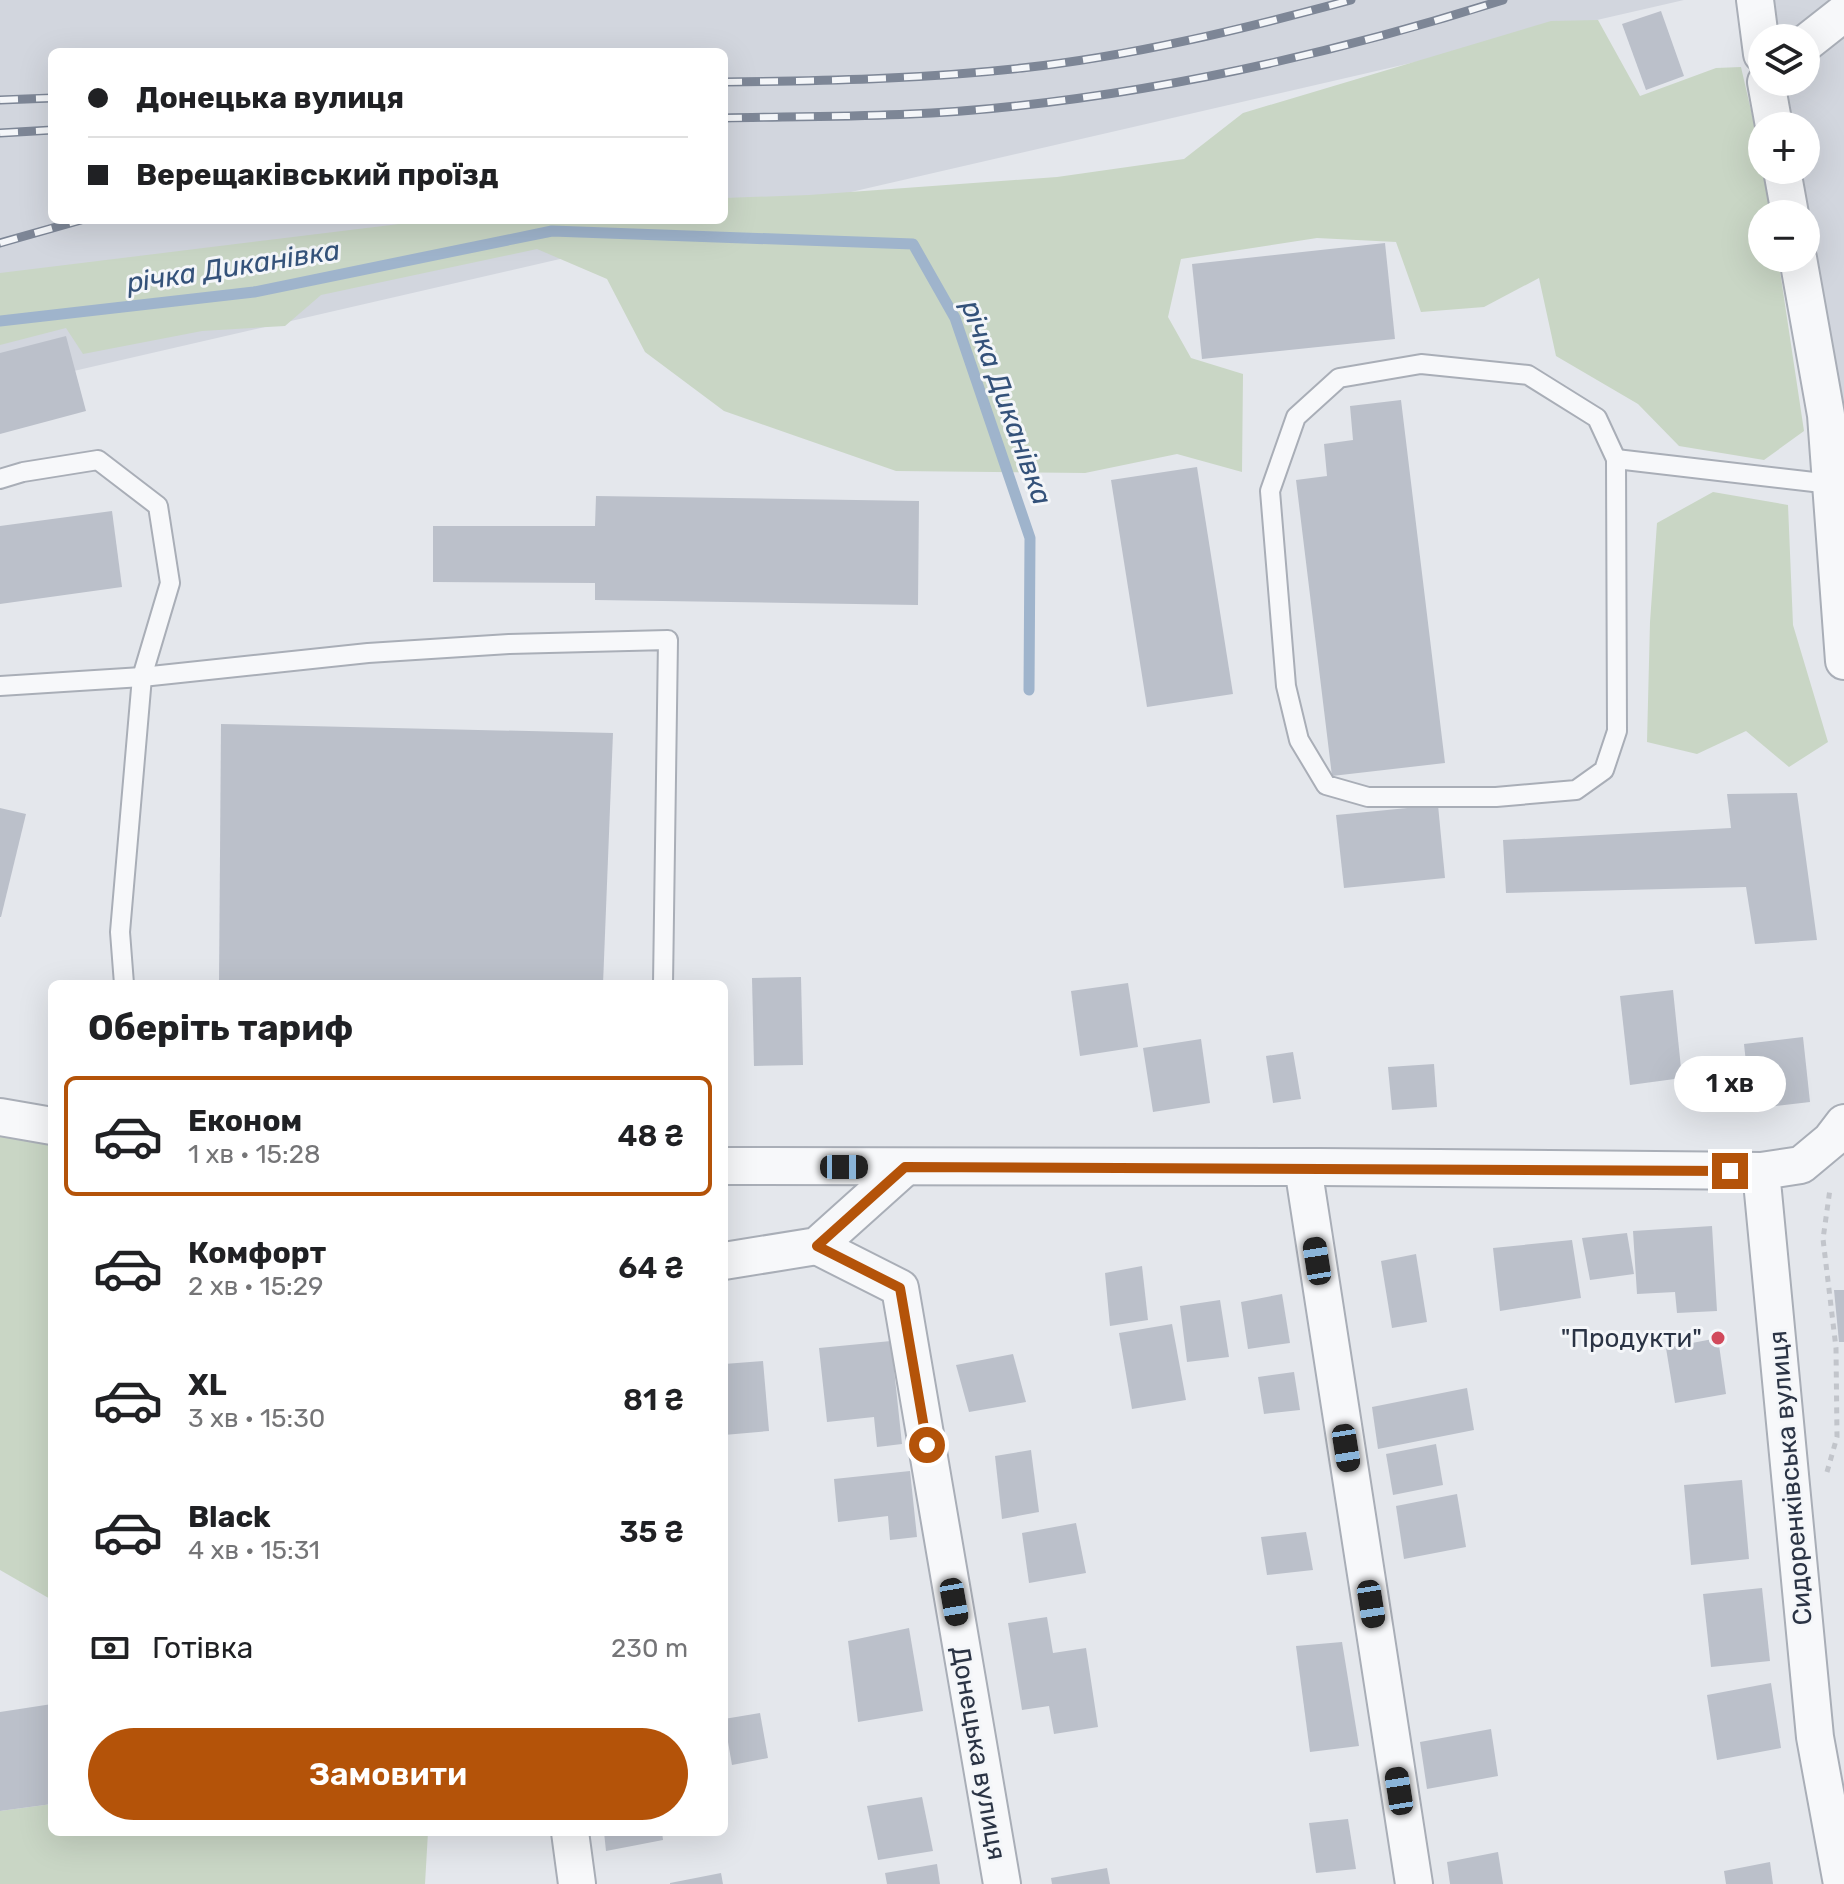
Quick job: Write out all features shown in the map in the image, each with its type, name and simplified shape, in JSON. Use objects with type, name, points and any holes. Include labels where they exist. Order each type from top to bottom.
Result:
[{"type":"street","points":[[1755,0],[1758,24]]},
{"type":"street","points":[[1820,32],[1844,13]]},
{"type":"street","points":[[1800,272],[1826,415],[1844,661]]},
{"type":"street","points":[[0,1117],[48,1125]]},
{"type":"street","points":[[728,1166],[1761,1171],[1801,1165],[1831,1140],[1844,1123]]},
{"type":"street","points":[[728,1260],[817,1246],[905,1167]]},
{"type":"street","points":[[1303,1167],[1414,1884]]},
{"type":"street","name":"Сидоренківська вулиця","points":[[1761,1171],[1815,1737],[1842,1884]]},
{"type":"street","name":"Донецька вулиця","points":[[817,1246],[900,1288],[1002,1884]]},
{"type":"street","points":[[571,1836],[577,1884]]},
{"type":"lane","points":[[1421,364],[1528,375],[1597,418],[1616,459],[1617,731],[1604,770],[1576,790],[1496,797],[1368,797],[1326,785],[1299,740],[1286,686],[1272,521],[1270,491],[1296,417],[1339,378],[1421,364]]},
{"type":"lane","points":[[1616,459],[1831,484]]},
{"type":"lane","points":[[0,479],[23,472],[98,460],[158,506],[170,583],[142,677],[120,932],[124,980]]},
{"type":"lane","points":[[0,686],[142,677],[368,653],[509,644],[668,640],[663,980]]},
{"type":"path","points":[[1833,1184],[1827,1196],[1823,1239],[1836,1348],[1837,1392]]},
{"type":"shaded area","points":[[0,0],[1684,0],[728,220],[728,48],[48,48],[48,224],[712,224],[0,388]]},
{"type":"shaded area","points":[[1765,0],[1844,0],[1844,551],[1808,272],[1820,272],[1820,200],[1801,200],[1794,184],[1820,184],[1820,112],[1781,112],[1779,96],[1820,96],[1820,24],[1768,24]]},
{"type":"green space","points":[[1598,20],[1640,96],[1716,68],[1741,67],[1751,112],[1748,112],[1748,184],[1767,184],[1770,200],[1748,200],[1748,272],[1780,272],[1804,431],[1764,460],[1679,446],[1638,404],[1556,356],[1539,278],[1484,307],[1421,312],[1396,242],[1317,238],[1181,259],[1168,317],[1191,358],[1243,374],[1242,472],[1177,454],[1085,473],[896,471],[724,411],[645,352],[607,279],[537,249],[321,295],[285,326],[202,331],[83,354],[66,328],[0,345],[0,273],[399,224],[728,224],[728,198],[1057,177],[1184,159],[1243,113],[1551,21]]},
{"type":"green space","points":[[1713,492],[1788,505],[1793,625],[1828,742],[1789,767],[1746,731],[1697,754],[1647,742],[1650,622],[1657,523]]},
{"type":"green space","points":[[0,1109],[48,1130],[48,1598],[0,1570]]},
{"type":"green space","points":[[48,1805],[48,1836],[428,1836],[425,1884],[0,1884],[0,1811]]},
{"type":"building","points":[[1661,11],[1684,76],[1646,90],[1622,24]]},
{"type":"building","points":[[1385,243],[1395,339],[1202,359],[1192,264]]},
{"type":"building","points":[[66,336],[86,411],[0,434],[0,353]]},
{"type":"building","points":[[1401,400],[1445,763],[1332,776],[1296,480],[1327,476],[1324,444],[1353,440],[1350,406]]},
{"type":"building","points":[[1197,467],[1233,694],[1147,707],[1111,480]]},
{"type":"building","points":[[596,496],[919,501],[918,605],[595,600],[595,583],[433,582],[433,526],[595,526]]},
{"type":"building","points":[[112,511],[122,587],[0,604],[0,526]]},
{"type":"building","points":[[221,724],[613,733],[603,980],[219,980]]},
{"type":"building","points":[[1797,793],[1817,940],[1755,944],[1746,887],[1506,893],[1503,840],[1731,828],[1727,794]]},
{"type":"building","points":[[1438,805],[1445,878],[1344,888],[1336,815]]},
{"type":"building","points":[[0,808],[26,814],[1,917],[0,917]]},
{"type":"building","points":[[801,977],[803,1065],[754,1066],[752,978]]},
{"type":"building","points":[[1128,983],[1138,1047],[1080,1056],[1071,991]]},
{"type":"building","points":[[1673,990],[1682,1078],[1630,1085],[1620,996]]},
{"type":"building","points":[[1803,1037],[1810,1102],[1751,1109],[1744,1044]]},
{"type":"building","points":[[1201,1039],[1210,1103],[1153,1112],[1143,1048]]},
{"type":"building","points":[[1293,1052],[1301,1099],[1273,1103],[1266,1056]]},
{"type":"building","points":[[1434,1064],[1437,1107],[1392,1110],[1388,1067]]},
{"type":"building","points":[[1712,1226],[1717,1311],[1677,1313],[1675,1292],[1637,1294],[1633,1231]]},
{"type":"building","points":[[1627,1233],[1634,1274],[1590,1280],[1582,1238]]},
{"type":"building","points":[[1572,1240],[1581,1298],[1500,1311],[1493,1248]]},
{"type":"building","points":[[1416,1254],[1427,1322],[1392,1328],[1381,1261]]},
{"type":"building","points":[[1142,1266],[1148,1320],[1110,1326],[1105,1273]]},
{"type":"building","points":[[1834,1290],[1844,1290],[1844,1342],[1839,1342]]},
{"type":"building","points":[[1282,1294],[1290,1343],[1248,1349],[1241,1302]]},
{"type":"building","points":[[1220,1300],[1229,1357],[1187,1362],[1180,1306]]},
{"type":"building","points":[[1172,1324],[1186,1400],[1132,1409],[1119,1333]]},
{"type":"building","points":[[1718,1338],[1726,1394],[1675,1403],[1666,1348]]},
{"type":"building","points":[[891,1341],[902,1444],[877,1447],[874,1417],[827,1422],[819,1348]]},
{"type":"building","points":[[1013,1354],[1026,1402],[969,1412],[956,1365]]},
{"type":"building","points":[[763,1361],[769,1431],[728,1435],[728,1364]]},
{"type":"building","points":[[1294,1372],[1300,1410],[1264,1414],[1258,1377]]},
{"type":"building","points":[[1467,1388],[1474,1430],[1378,1449],[1372,1407]]},
{"type":"building","points":[[1436,1444],[1443,1485],[1393,1495],[1386,1454]]},
{"type":"building","points":[[1031,1450],[1039,1512],[1002,1519],[995,1456]]},
{"type":"building","points":[[910,1471],[917,1537],[890,1540],[888,1516],[838,1522],[834,1479]]},
{"type":"building","points":[[1742,1480],[1749,1559],[1691,1565],[1684,1485]]},
{"type":"building","points":[[1457,1494],[1466,1547],[1404,1559],[1396,1506]]},
{"type":"building","points":[[1076,1523],[1086,1573],[1029,1583],[1022,1533]]},
{"type":"building","points":[[1306,1532],[1313,1570],[1267,1575],[1261,1537]]},
{"type":"building","points":[[1762,1588],[1770,1661],[1711,1667],[1703,1594]]},
{"type":"building","points":[[1047,1617],[1053,1653],[1086,1648],[1098,1727],[1054,1734],[1049,1706],[1022,1710],[1008,1623]]},
{"type":"building","points":[[909,1628],[923,1711],[858,1722],[848,1641]]},
{"type":"building","points":[[1342,1642],[1359,1746],[1310,1752],[1296,1646]]},
{"type":"building","points":[[1771,1683],[1781,1748],[1717,1760],[1707,1695]]},
{"type":"building","points":[[48,1705],[48,1805],[0,1811],[0,1712]]},
{"type":"building","points":[[760,1713],[768,1758],[732,1765],[728,1718]]},
{"type":"building","points":[[1491,1729],[1498,1776],[1427,1789],[1420,1742]]},
{"type":"building","points":[[922,1797],[933,1851],[878,1860],[867,1806]]},
{"type":"building","points":[[1348,1819],[1356,1869],[1316,1873],[1309,1823]]},
{"type":"building","points":[[604,1836],[662,1836],[663,1840],[606,1851]]},
{"type":"building","points":[[1498,1852],[1503,1884],[1450,1884],[1447,1862]]},
{"type":"building","points":[[1770,1862],[1773,1884],[1726,1884],[1724,1871]]},
{"type":"building","points":[[937,1864],[940,1884],[887,1884],[885,1873]]},
{"type":"building","points":[[1107,1868],[1110,1884],[1052,1884],[1051,1878]]},
{"type":"building","points":[[721,1873],[723,1884],[670,1884],[670,1883]]},
{"type":"waterway","name":"річка Диканівка","points":[[0,321],[254,292],[552,231],[913,244],[955,318],[1030,538],[1029,690]]},
{"type":"railway","points":[[728,82],[911,77],[1064,63],[1188,40],[1351,0]]},
{"type":"railway","points":[[728,118],[944,112],[1016,106],[1139,89],[1323,51],[1503,0]]},
{"type":"railway","points":[[0,100],[48,98]]},
{"type":"railway","points":[[0,133],[48,130]]},
{"type":"railway","points":[[0,243],[67,224]]},
{"type":"place","name":"\"Продукти\"","points":[[1718,1338]]},
{"type":"route","points":[[927,1445],[900,1288],[817,1246],[905,1167],[1730,1171]]}]
